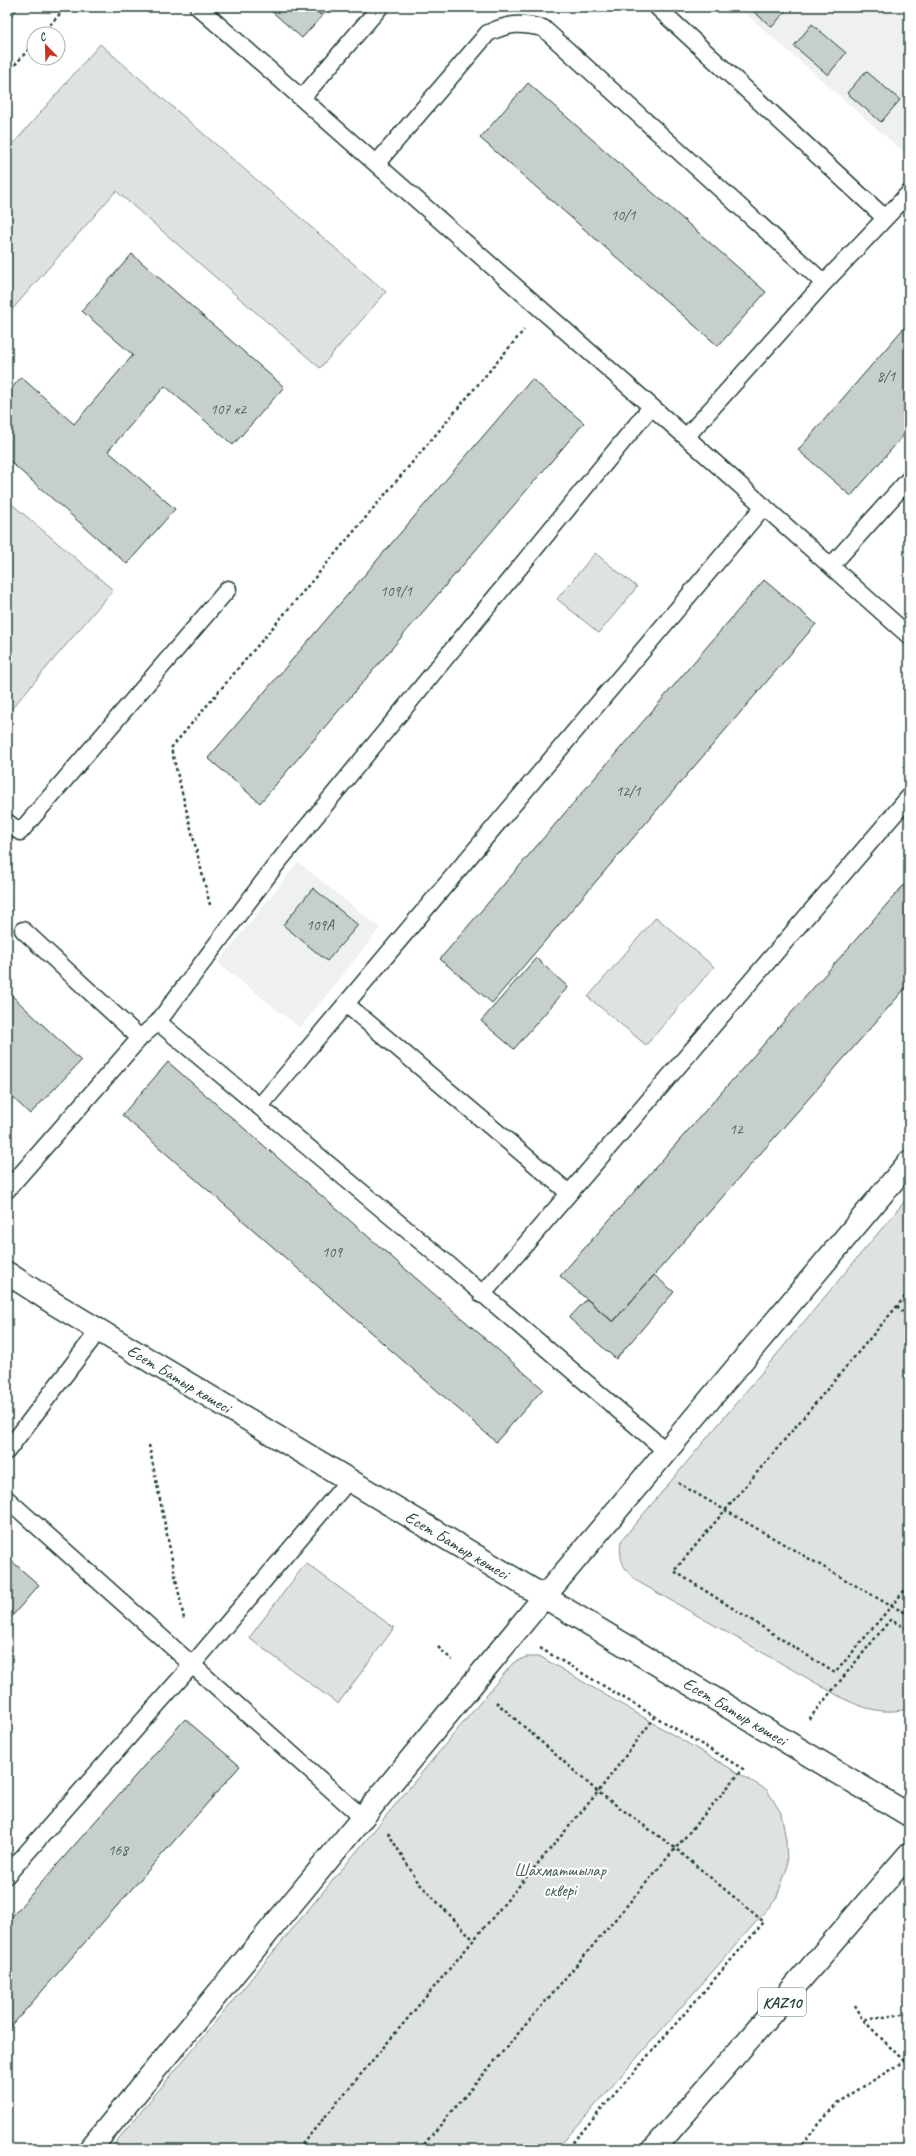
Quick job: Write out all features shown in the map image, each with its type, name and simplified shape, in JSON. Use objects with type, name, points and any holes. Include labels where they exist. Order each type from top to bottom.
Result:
[{"type":"street","points":[[90,2149],[368,1813],[544,1597],[909,1162]]},
{"type":"street","name":"Есет Батыр көшесі","points":[[7,1273],[99,1330],[909,1815]]},
{"type":"street","name":"KAZ10","points":[[654,2149],[909,1854]]},
{"type":"lane","points":[[198,7],[831,566],[907,630]]},
{"type":"lane","points":[[302,98],[380,7]]},
{"type":"lane","points":[[658,7],[885,218]]},
{"type":"lane","points":[[376,164],[488,33],[504,26],[517,24],[543,28],[824,283]]},
{"type":"lane","points":[[686,437],[824,283],[909,193]]},
{"type":"lane","points":[[7,1190],[140,1038],[158,1022],[280,860],[651,407]]},
{"type":"lane","points":[[831,566],[909,479]]},
{"type":"lane","points":[[260,1106],[764,506]]},
{"type":"lane","points":[[7,822],[20,832],[228,589]]},
{"type":"lane","points":[[482,1295],[909,797]]},
{"type":"lane","points":[[23,930],[140,1038]]},
{"type":"lane","points":[[346,1004],[569,1193]]},
{"type":"lane","points":[[158,1022],[260,1106],[666,1452]]},
{"type":"lane","points":[[7,1451],[99,1330]]},
{"type":"lane","points":[[7,1875],[193,1664],[349,1480]]},
{"type":"lane","points":[[7,1499],[193,1664],[325,1786],[368,1813]]},
{"type":"path","points":[[49,26],[66,7]]},
{"type":"path","points":[[7,74],[26,52]]},
{"type":"path","points":[[219,940],[171,748],[541,309]]},
{"type":"path","points":[[909,1292],[674,1571],[835,1673],[909,1585]]},
{"type":"path","points":[[897,1306],[909,1317]]},
{"type":"path","points":[[149,1445],[193,1664]]},
{"type":"path","points":[[652,1468],[891,1606],[909,1614]]},
{"type":"path","points":[[790,1744],[890,1620],[909,1629]]},
{"type":"path","points":[[420,2149],[743,1769],[655,1718],[515,1632]]},
{"type":"path","points":[[438,1647],[598,1792],[675,1848],[764,1922],[567,2149]]},
{"type":"path","points":[[298,2149],[598,1792],[655,1718]]},
{"type":"path","points":[[368,1813],[418,1882],[474,1940]]},
{"type":"path","points":[[855,2005],[864,2021],[904,2061]]},
{"type":"path","points":[[864,2021],[909,2013]]},
{"type":"path","points":[[798,2149],[837,2103],[909,2058]]},
{"type":"shaded area","points":[[738,7],[909,7],[909,153],[907,155]]},
{"type":"shaded area","points":[[298,862],[380,928],[300,1028],[218,963]]},
{"type":"green space","points":[[100,44],[386,292],[320,368],[116,191],[9,313],[7,311],[7,151]]},
{"type":"green space","points":[[7,500],[113,590],[7,714]]},
{"type":"green space","points":[[595,553],[637,587],[599,633],[557,599]]},
{"type":"green space","points":[[656,917],[714,967],[646,1045],[588,997]]},
{"type":"green space","points":[[909,1196],[909,1709],[883,1711],[861,1706],[844,1699],[635,1580],[624,1567],[620,1547],[621,1541]]},
{"type":"green space","points":[[306,1563],[394,1628],[338,1704],[249,1638]]},
{"type":"green space","name":"Шахматшылар сквері","points":[[526,1657],[541,1657],[767,1790],[781,1813],[786,1840],[787,1868],[776,1899],[557,2149],[110,2149],[513,1663]]},
{"type":"building","points":[[7,7],[19,7],[7,21]]},
{"type":"building","points":[[271,7],[312,7],[322,16],[302,38],[269,9]]},
{"type":"building","points":[[312,7],[330,7],[322,16]]},
{"type":"building","points":[[748,7],[789,7],[772,27]]},
{"type":"building","points":[[812,24],[846,53],[828,75],[794,46]]},
{"type":"building","points":[[866,71],[900,100],[881,122],[847,93]]},
{"type":"building","points":[[528,83],[766,292],[718,346],[480,138]]},
{"type":"building","points":[[132,254],[284,387],[233,445],[165,386],[108,451],[175,509],[127,564],[7,459],[7,394],[21,377],[74,424],[133,355],[82,311]]},
{"type":"building","points":[[909,322],[909,429],[851,496],[798,450]]},
{"type":"building","points":[[532,379],[584,423],[260,803],[208,758]]},
{"type":"building","points":[[764,580],[816,624],[492,1003],[440,959]]},
{"type":"building","points":[[909,879],[909,984],[613,1322],[560,1276]]},
{"type":"building","points":[[313,888],[358,925],[327,961],[283,925]]},
{"type":"building","points":[[536,958],[568,987],[514,1049],[481,1021]]},
{"type":"building","points":[[7,991],[81,1061],[30,1114],[7,1092]]},
{"type":"building","points":[[168,1062],[543,1389],[496,1442],[122,1115]]},
{"type":"building","points":[[654,1275],[674,1292],[616,1359],[569,1318],[587,1299],[613,1322]]},
{"type":"building","points":[[7,1557],[39,1585],[7,1622]]},
{"type":"building","points":[[185,1719],[240,1766],[7,2031],[7,1922]]}]
